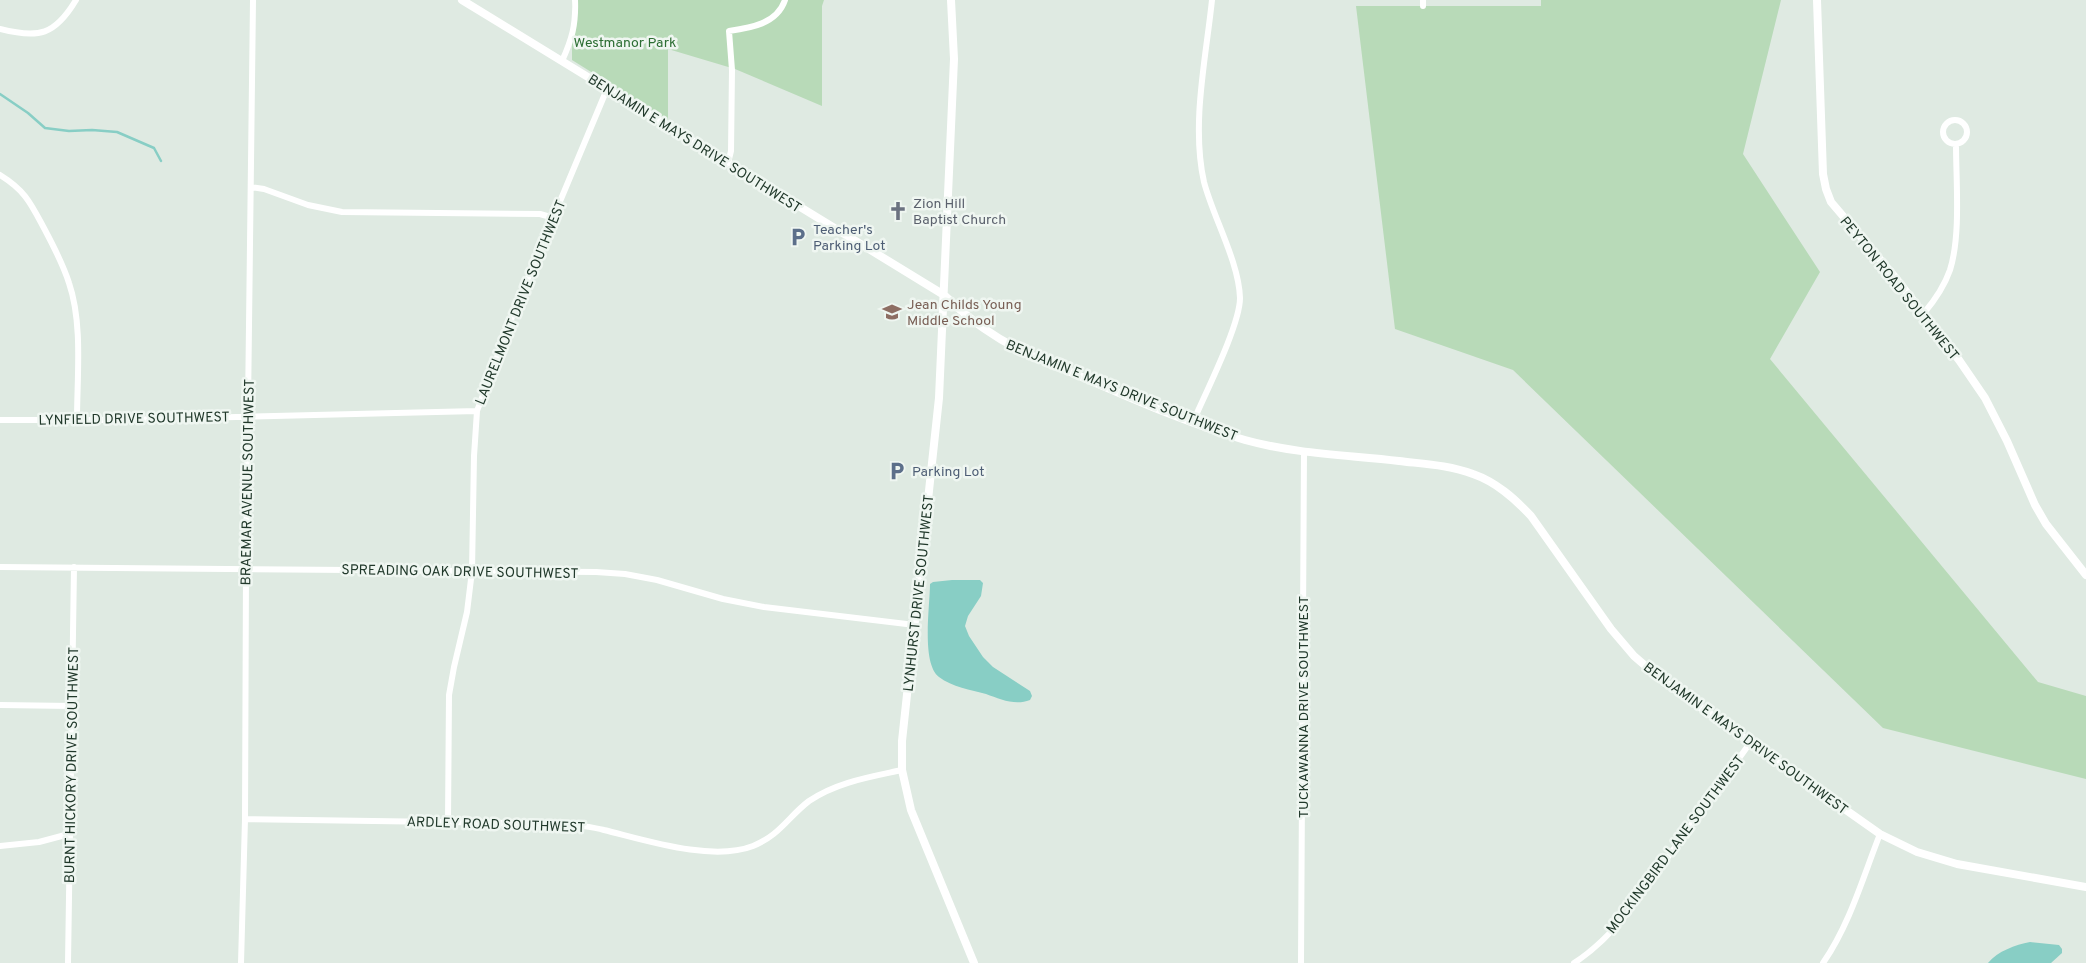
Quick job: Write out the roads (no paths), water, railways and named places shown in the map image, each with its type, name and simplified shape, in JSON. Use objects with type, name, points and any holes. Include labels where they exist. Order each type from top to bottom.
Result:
[{"type":"street","points":[[0,29],[17,33],[40,33],[59,24],[66,17],[76,0]]},
{"type":"street","name":"BRAEMAR AVENUE SOUTHWEST","points":[[241,963],[245,819],[246,569],[254,0]]},
{"type":"street","name":"BENJAMIN E MAYS DRIVE SOUTHWEST","points":[[462,0],[944,295],[980,327],[1006,344],[1193,422],[1248,440],[1304,451],[1447,466],[1475,474],[1498,486],[1516,500],[1531,516],[1611,629],[1634,656],[1663,681],[1880,834],[1916,852],[1957,864],[2086,887]]},
{"type":"street","points":[[562,61],[572,36],[576,18],[575,0]]},
{"type":"street","points":[[728,163],[731,150],[732,70],[729,31],[757,27],[774,16],[785,0]]},
{"type":"street","name":"LYNHURST DRIVE SOUTHWEST","points":[[951,0],[954,59],[939,398],[902,741],[902,770],[912,810],[974,963]]},
{"type":"street","points":[[1193,422],[1230,334],[1240,299],[1237,279],[1205,184],[1199,149],[1199,114],[1212,0]]},
{"type":"street","name":"PEYTON ROAD SOUTHWEST","points":[[1817,0],[1823,174],[1826,189],[1838,212],[1924,313],[1985,398],[2007,441],[2035,505],[2046,524],[2086,575]]},
{"type":"street","name":"LAURELMONT DRIVE SOUTHWEST","points":[[448,821],[449,695],[467,612],[472,571],[474,456],[477,411],[516,309],[606,89]]},
{"type":"street","points":[[1924,313],[1942,288],[1953,258],[1955,240],[1956,144]]},
{"type":"street","points":[[0,175],[16,184],[27,197],[70,283],[77,325],[77,420]]},
{"type":"street","points":[[251,187],[264,188],[308,205],[342,212],[540,214],[554,218]]},
{"type":"street","name":"LYNFIELD DRIVE SOUTHWEST","points":[[0,420],[477,411]]},
{"type":"street","name":"TUCKAWANNA DRIVE SOUTHWEST","points":[[1301,963],[1304,451]]},
{"type":"street","name":"SPREADING OAK DRIVE SOUTHWEST","points":[[0,566],[625,574],[657,580],[723,599],[764,607],[915,625]]},
{"type":"street","name":"BURNT HICKORY DRIVE SOUTHWEST","points":[[68,963],[74,567]]},
{"type":"street","points":[[0,705],[72,706]]},
{"type":"street","name":"MOCKINGBIRD LANE SOUTHWEST","points":[[1574,963],[1608,936],[1629,911],[1750,743]]},
{"type":"street","name":"ARDLEY ROAD SOUTHWEST","points":[[245,819],[570,824],[602,829],[669,847],[730,851],[752,846],[770,838],[808,802],[830,788],[902,770]]},
{"type":"street","points":[[0,846],[39,842],[69,834]]},
{"type":"street","points":[[1823,963],[1848,919],[1880,834]]},
{"type":"water","points":[[952,580],[980,580],[983,583],[981,596],[968,616],[965,626],[969,636],[983,657],[993,667],[1030,691],[1032,696],[1030,700],[1024,702],[1008,701],[962,688],[939,677],[933,670],[928,647],[930,584]]},
{"type":"water","points":[[2030,942],[2059,945],[2062,953],[2051,963],[1988,963],[2007,949]]},
{"type":"waterway","points":[[0,94],[28,113],[45,128],[69,131],[117,132],[154,148],[161,161]]},
{"type":"place","name":"Zion Hill Baptist Church","points":[[898,211]]},
{"type":"place","name":"Teacher's Parking Lot","points":[[798,237]]},
{"type":"place","name":"Jean Childs Young Middle School","points":[[892,312]]},
{"type":"place","name":"Parking Lot","points":[[897,471]]},
{"type":"park label","name":"Westmanor Park","points":[[625,42]]}]
